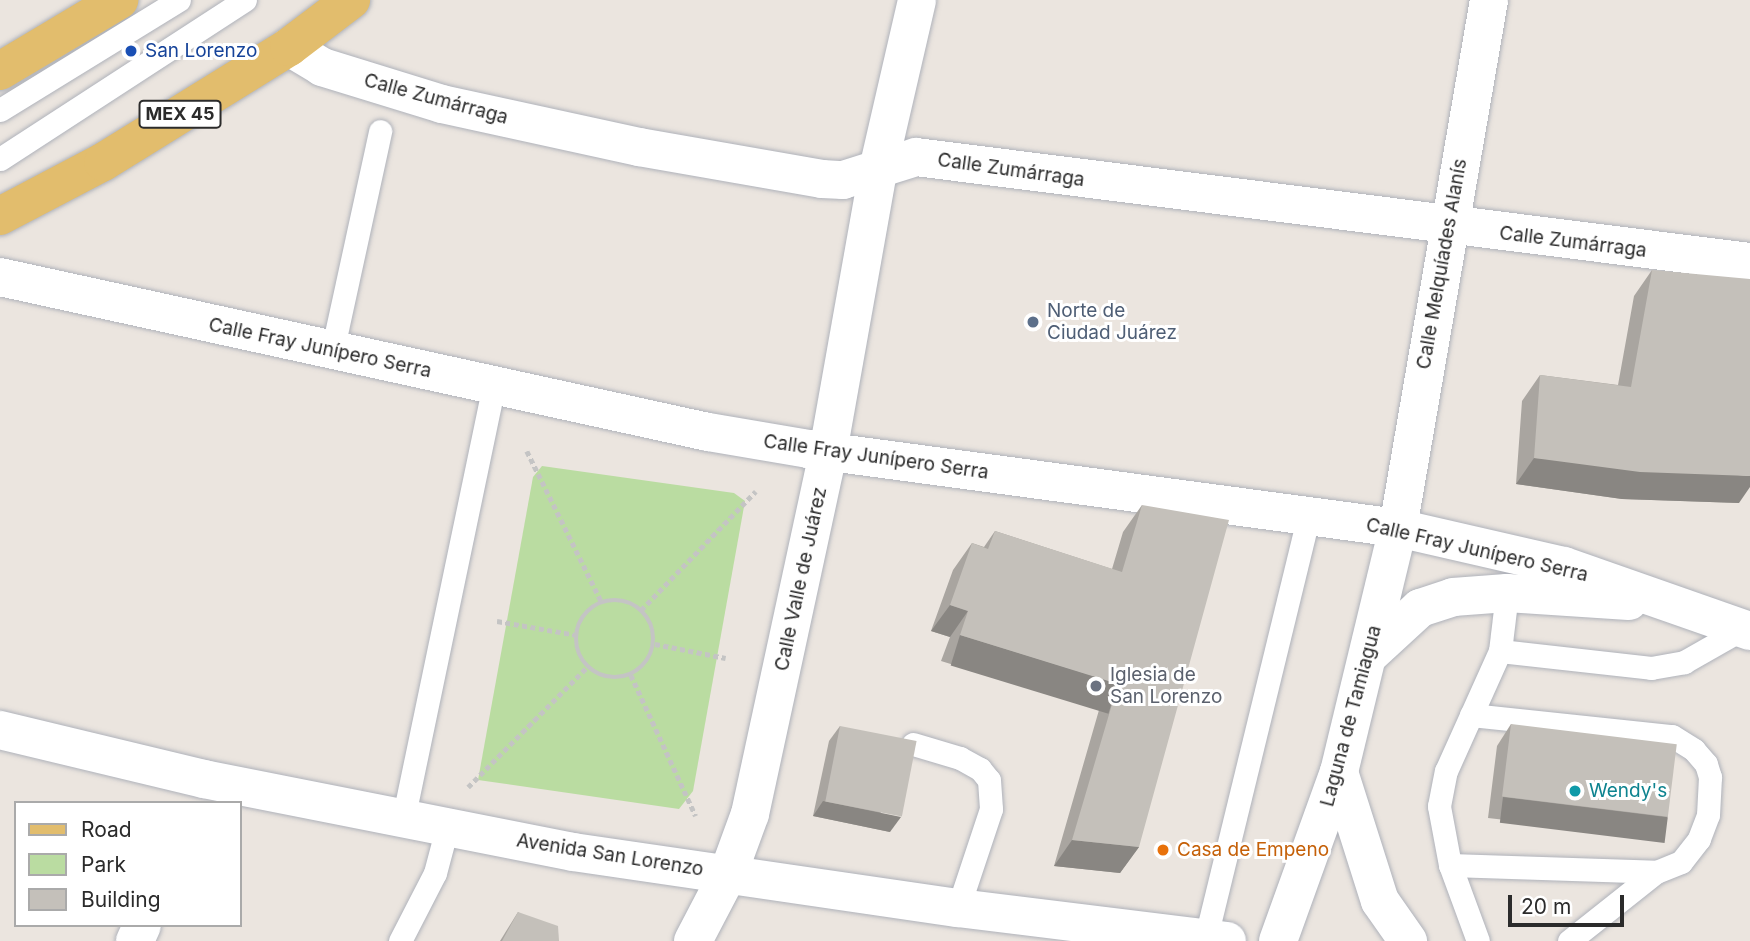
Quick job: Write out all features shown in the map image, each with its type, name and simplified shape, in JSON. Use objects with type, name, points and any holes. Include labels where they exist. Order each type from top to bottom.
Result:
[{"type":"main road","points":[[0,71],[119,0]]},
{"type":"main road","name":"MEX 45","points":[[0,216],[103,162],[289,47],[351,0]]},
{"type":"main road","name":"Calle Valle de Juárez","points":[[693,941],[728,874],[750,814],[828,452],[879,165],[917,0]]},
{"type":"main road","name":"Calle Melquíades Alanís","points":[[1398,528],[1489,0]]},
{"type":"main road","name":"Calle Zumárraga","points":[[289,47],[322,68],[442,104],[639,147],[822,179],[843,180],[879,165],[916,157],[1448,227],[1750,262]]},
{"type":"main road","name":"Calle Fray Junípero Serra","points":[[0,277],[332,352],[828,452],[1398,528],[1564,566],[1748,627]]},
{"type":"main road","name":"Laguna de Tamiagua","points":[[1278,941],[1339,772],[1370,654],[1398,528]]},
{"type":"main road","points":[[1370,654],[1420,608],[1453,597],[1507,593],[1683,604]]},
{"type":"main road","name":"Avenida San Lorenzo","points":[[0,730],[201,791],[404,820],[728,874],[958,908],[1213,940]]},
{"type":"main road","points":[[1339,772],[1380,901],[1408,941]]},
{"type":"lane","points":[[0,110],[179,0]]},
{"type":"lane","points":[[0,159],[245,0]]},
{"type":"lane","points":[[332,352],[380,131]]},
{"type":"lane","points":[[404,820],[494,386]]},
{"type":"lane","points":[[1213,940],[1308,517]]},
{"type":"lane","points":[[1478,941],[1450,865],[1439,807],[1446,771],[1500,651],[1507,593]]},
{"type":"lane","points":[[1500,651],[1651,668],[1684,662],[1748,627]]},
{"type":"lane","points":[[1471,715],[1672,736],[1694,750],[1710,777],[1708,815],[1699,839],[1681,862],[1656,872],[1569,941]]},
{"type":"lane","points":[[913,744],[960,758],[989,780],[991,809],[958,908]]},
{"type":"lane","points":[[400,941],[435,873],[447,828]]},
{"type":"lane","points":[[1450,865],[1656,872]]},
{"type":"path","points":[[527,451],[602,603]]},
{"type":"path","points":[[641,610],[756,491]]},
{"type":"path","points":[[623,601],[641,610],[654,632],[650,657],[631,675],[608,678],[587,667],[576,635],[585,615],[602,603],[623,601]]},
{"type":"path","points":[[497,621],[576,635]]},
{"type":"path","points":[[654,644],[726,658]]},
{"type":"path","points":[[468,787],[587,667]]},
{"type":"path","points":[[631,675],[696,816]]},
{"type":"green space","points":[[542,466],[734,493],[745,501],[693,791],[679,809],[478,780],[533,477]]},
{"type":"building","points":[[1652,270],[1750,279],[1750,476],[1640,472],[1534,458],[1540,375],[1631,387]]},
{"type":"building","name":"Iglesia de San Lorenzo","points":[[1142,505],[1229,520],[1139,847],[1072,840],[1118,684],[960,635],[968,611],[950,605],[972,543],[988,549],[995,531],[1122,572]]},
{"type":"building","name":"Wendy's","points":[[1511,724],[1677,744],[1668,817],[1502,796]]},
{"type":"building","points":[[840,726],[917,741],[902,816],[825,802]]},
{"type":"building","points":[[518,912],[558,926],[559,941],[502,941]]},
{"type":"place","name":"San Lorenzo","points":[[131,51]]},
{"type":"place","name":"Norte de Ciudad Juárez","points":[[1033,322]]},
{"type":"place","name":"Iglesia de San Lorenzo","points":[[1096,686]]},
{"type":"place","name":"Wendy's","points":[[1575,791]]},
{"type":"place","name":"Casa de Empeno","points":[[1163,850]]}]
